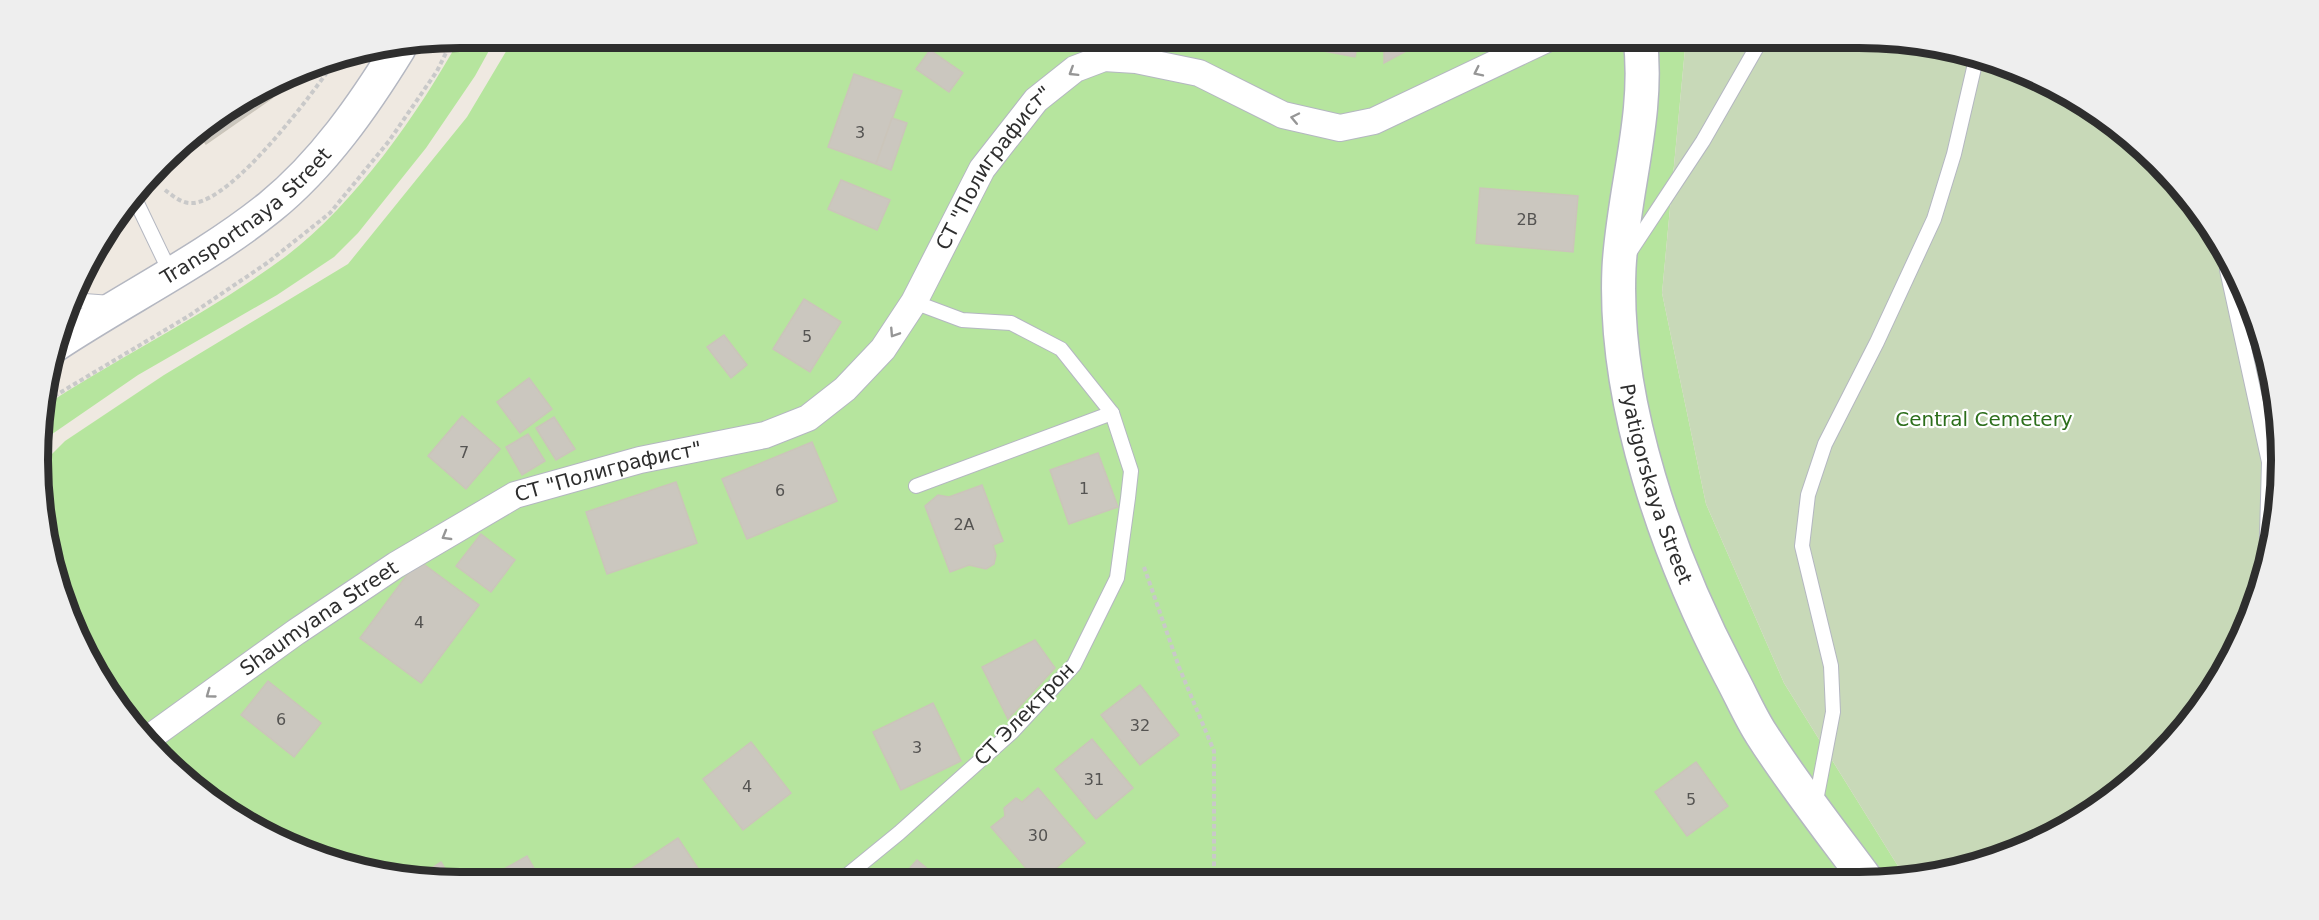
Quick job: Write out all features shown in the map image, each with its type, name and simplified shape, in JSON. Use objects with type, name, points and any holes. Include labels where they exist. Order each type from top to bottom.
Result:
[{"type":"street","name":"СТ \"Полиграфист\"","points":[[496,506],[515,495],[629,463],[765,435],[807,418],[845,389],[884,349],[914,302],[982,169],[1036,100],[1075,69],[1104,58],[1137,60],[1199,73],[1283,116],[1340,128],[1374,121],[1528,48]]},
{"type":"street","name":"Pyatigorskaya Street","points":[[1640,48],[1640,106],[1619,267],[1620,347],[1639,437],[1671,548],[1712,642],[1761,734],[1861,872]]},
{"type":"street","name":"Transportnaya Street","points":[[67,337],[119,303],[222,243],[272,206],[316,163],[358,109],[395,54]]},
{"type":"street","name":"Shaumyana Street","points":[[153,735],[296,632],[387,571],[496,506]]},
{"type":"lane","points":[[1619,267],[1703,141],[1756,48]]},
{"type":"lane","points":[[1815,811],[1833,712],[1831,666],[1802,546],[1808,495],[1825,444],[1877,342],[1934,219],[1954,154],[1975,65]]},
{"type":"lane","points":[[137,204],[171,274]]},
{"type":"lane","points":[[2230,281],[2269,462],[2268,507]]},
{"type":"lane","points":[[80,301],[119,303]]},
{"type":"lane","name":"СТ Электрон","points":[[851,872],[899,833],[1012,732],[1074,665],[1117,578],[1131,471],[1112,413],[1061,349],[1011,323],[962,320],[914,302]]},
{"type":"lane","points":[[916,486],[1112,413]]},
{"type":"lane","points":[[2269,462],[2271,458]]},
{"type":"path","points":[[165,190],[181,201],[191,204],[220,191],[270,146],[311,98],[330,70]]},
{"type":"path","points":[[1144,566],[1179,667],[1215,752],[1214,872]]},
{"type":"green space","points":[[454,48],[490,48],[475,76],[426,148],[358,233],[334,257],[277,295],[138,375],[49,436],[53,400],[256,278],[311,236],[360,185],[383,156]]},
{"type":"green space","points":[[508,48],[1685,48],[1662,293],[1706,504],[1784,683],[1900,869],[1859,872],[460,872],[406,868],[353,858],[302,841],[278,830],[231,803],[188,770],[150,732],[117,689],[79,618],[62,567],[52,514],[48,458],[65,441],[164,375],[348,264],[467,117]]},
{"type":"green space","name":"Central Cemetery","points":[[1685,48],[1886,49],[1966,62],[2017,79],[2041,90],[2088,117],[2131,150],[2169,188],[2186,209],[2202,231],[2229,278],[2240,302],[2257,353],[2270,433],[2270,487],[2267,514],[2257,567],[2249,592],[2240,618],[2216,666],[2202,689],[2169,732],[2131,770],[2110,787],[2088,803],[2041,830],[2017,841],[1966,858],[1900,869],[1784,683],[1706,504],[1662,293]]},
{"type":"building","points":[[1307,48],[1357,48],[1355,57]]},
{"type":"building","points":[[1384,48],[1412,48],[1384,63]]},
{"type":"building","points":[[930,50],[963,73],[949,92],[916,69]]},
{"type":"building","points":[[854,74],[902,91],[876,164],[828,147]]},
{"type":"building","points":[[278,90],[272,98],[206,144],[202,139],[209,133],[231,117]]},
{"type":"building","points":[[892,118],[907,123],[891,170],[876,164]]},
{"type":"building","points":[[841,180],[890,200],[877,230],[828,209]]},
{"type":"building","points":[[1480,188],[1578,196],[1573,252],[1476,243]]},
{"type":"building","points":[[804,299],[841,322],[810,372],[773,349]]},
{"type":"building","points":[[724,335],[747,365],[731,378],[707,347]]},
{"type":"building","points":[[529,378],[552,409],[520,433],[497,402]]},
{"type":"building","points":[[462,416],[500,449],[466,489],[428,456]]},
{"type":"building","points":[[554,417],[575,449],[556,460],[536,428]]},
{"type":"building","points":[[528,434],[545,461],[522,475],[506,447]]},
{"type":"building","points":[[812,442],[837,501],[747,539],[722,479]]},
{"type":"building","points":[[1098,453],[1118,507],[1069,524],[1050,470]]},
{"type":"building","points":[[676,482],[697,543],[607,574],[586,512]]},
{"type":"building","points":[[982,485],[1003,541],[993,545],[996,555],[994,564],[986,569],[969,565],[950,572],[925,506],[938,495],[949,497]]},
{"type":"building","points":[[481,534],[515,560],[491,592],[456,566]]},
{"type":"building","points":[[418,560],[479,605],[421,683],[360,638]]},
{"type":"building","points":[[1035,640],[1055,668],[1008,719],[982,667]]},
{"type":"building","points":[[268,681],[321,723],[294,757],[241,715]]},
{"type":"building","points":[[1140,685],[1179,735],[1140,765],[1101,715]]},
{"type":"building","points":[[933,703],[961,761],[901,790],[873,732]]},
{"type":"building","points":[[1092,739],[1133,788],[1096,819],[1055,769]]},
{"type":"building","points":[[751,742],[791,793],[743,830],[703,779]]},
{"type":"building","points":[[1696,762],[1728,806],[1687,836],[1655,792]]},
{"type":"building","points":[[1038,788],[1085,843],[1051,872],[1029,872],[991,827],[1005,816],[1004,808],[1016,798],[1022,802]]},
{"type":"building","points":[[678,838],[700,872],[627,872]]},
{"type":"building","points":[[527,856],[536,872],[499,872]]},
{"type":"building","points":[[917,860],[931,872],[906,872]]},
{"type":"building","points":[[441,862],[447,872],[433,871],[428,870]]}]
